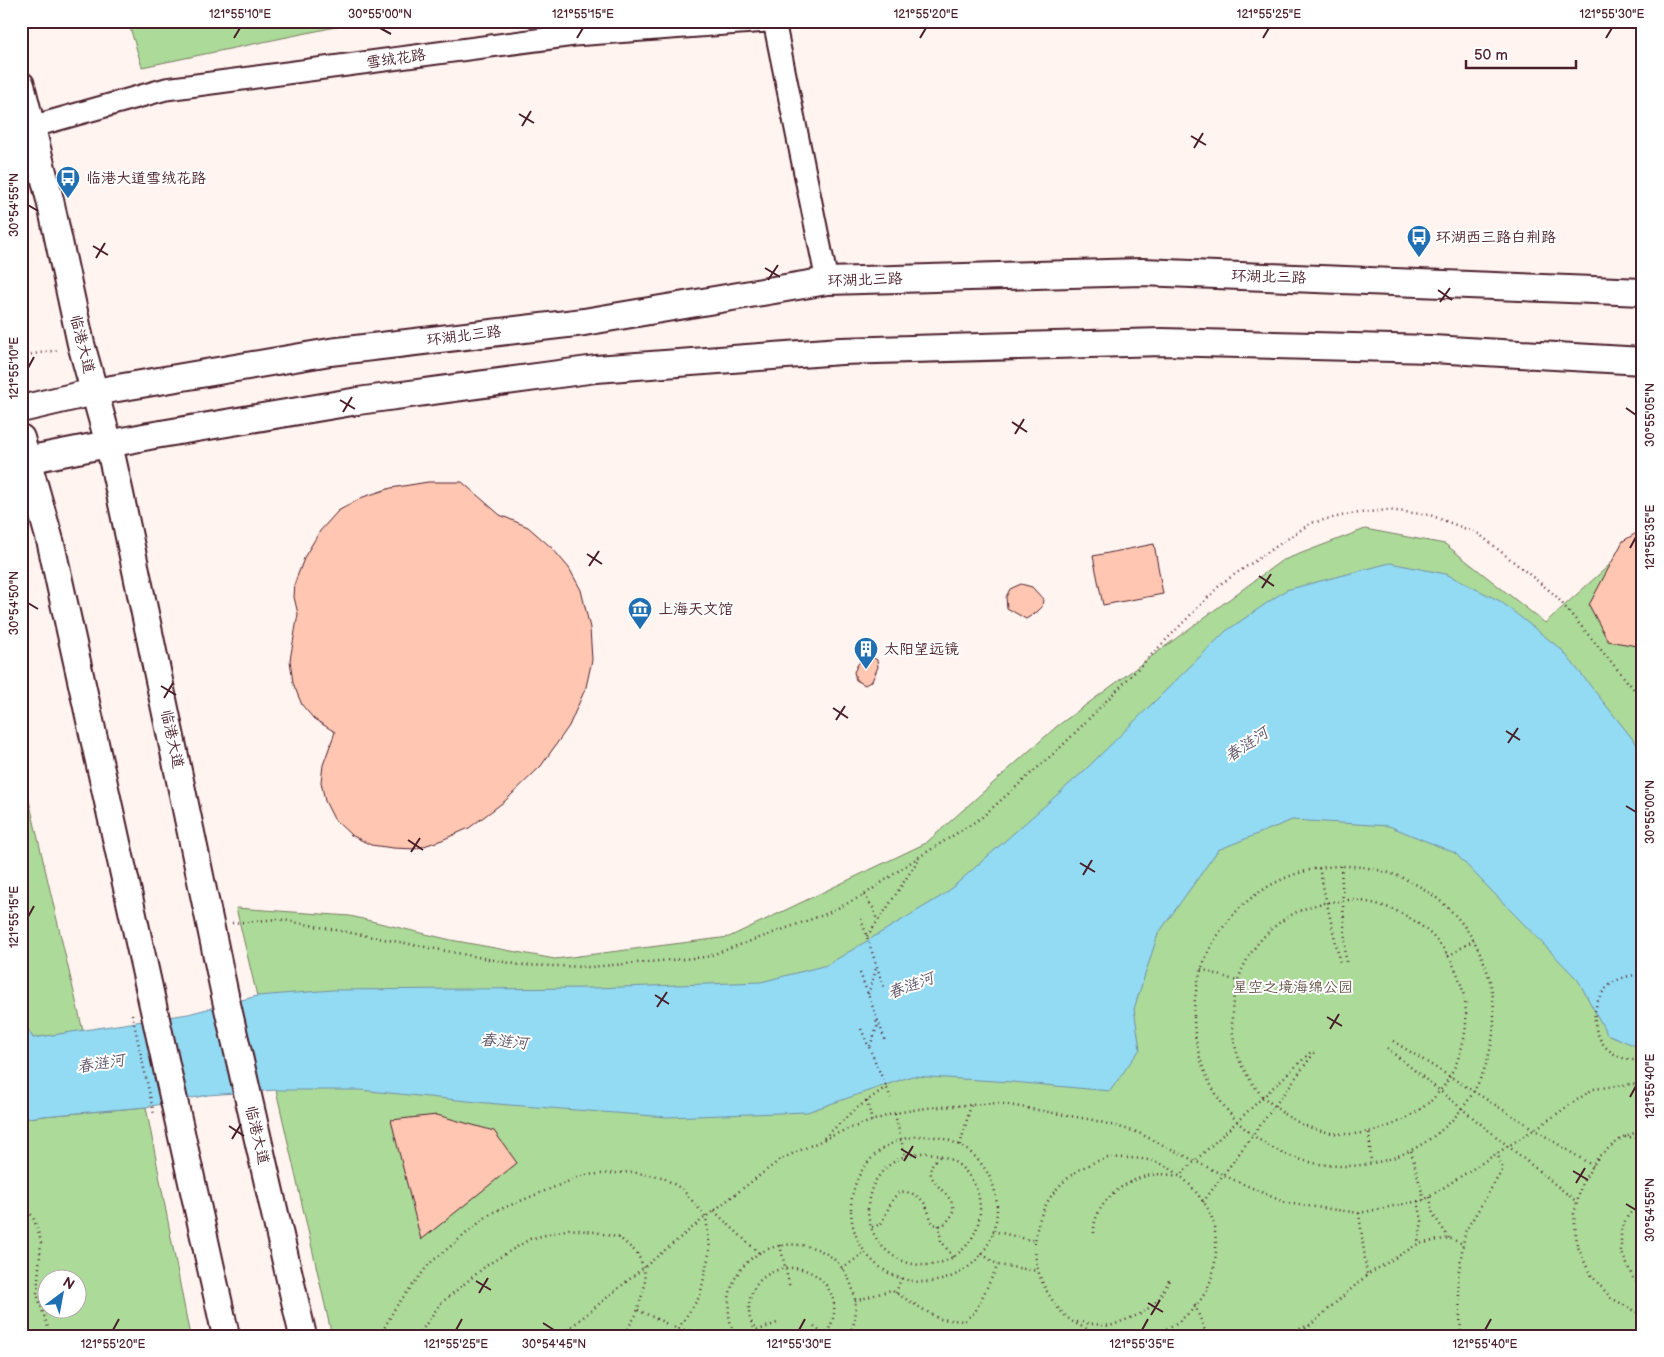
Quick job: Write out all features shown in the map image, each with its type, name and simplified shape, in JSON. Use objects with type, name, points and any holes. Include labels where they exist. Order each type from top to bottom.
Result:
[{"type":"main road","name":"临港大道","points":[[21,85],[50,200],[81,344],[109,444],[226,1000],[303,1336]]},
{"type":"main road","name":"环湖北三路","points":[[21,409],[94,392],[330,352],[584,322],[827,281],[1142,272],[1643,292]]},
{"type":"main road","points":[[226,1336],[164,1111],[142,1012],[50,544],[23,453],[109,444],[358,401],[596,369],[842,351],[1162,342],[1432,349],[1643,361]]},
{"type":"street","name":"雪绒花路","points":[[31,126],[166,89],[574,35],[767,21]]},
{"type":"street","points":[[774,21],[827,281]]},
{"type":"path","points":[[21,356],[58,350]]},
{"type":"path","points":[[232,923],[278,919],[520,965],[590,966],[706,957],[826,914],[864,894],[921,855],[981,818],[1062,746],[1222,583],[1311,523],[1350,514],[1388,510],[1430,515],[1479,534],[1555,595],[1643,700]]},
{"type":"path","points":[[867,936],[921,855]]},
{"type":"path","points":[[1341,866],[1346,962]]},
{"type":"path","points":[[1341,866],[1373,868],[1398,875],[1421,886],[1442,901],[1454,913],[1474,940],[1486,963],[1495,1013],[1493,1039],[1488,1062],[1474,1092],[1450,1124],[1432,1139],[1411,1151],[1388,1160],[1371,1164],[1340,1166],[1316,1163],[1293,1157],[1271,1147],[1253,1135],[1238,1121],[1218,1097],[1206,1076],[1198,1053],[1194,1029],[1194,1005],[1198,980],[1206,956],[1218,933],[1234,913],[1252,896],[1274,882],[1318,868],[1341,866]]},
{"type":"path","points":[[1318,868],[1340,962]]},
{"type":"path","points":[[864,894],[874,909],[877,921]]},
{"type":"path","points":[[1361,900],[1380,904],[1397,910],[1414,920],[1429,932],[1448,956],[1460,979],[1464,997],[1465,1035],[1453,1070],[1444,1086],[1417,1113],[1383,1129],[1369,1132],[1346,1134],[1327,1132],[1309,1127],[1284,1114],[1262,1096],[1251,1081],[1242,1065],[1232,1028],[1232,1010],[1237,981],[1248,956],[1259,941],[1288,916],[1323,902],[1361,900]]},
{"type":"path","points":[[861,919],[884,988]]},
{"type":"path","points":[[1448,956],[1474,940]]},
{"type":"path","points":[[868,995],[875,974],[876,962]]},
{"type":"path","points":[[1201,969],[1237,981]]},
{"type":"path","points":[[860,974],[886,1042]]},
{"type":"path","points":[[1643,975],[1627,976],[1613,982],[1603,990],[1596,1002],[1594,1015],[1595,1029],[1600,1041],[1609,1051],[1621,1058],[1634,1061],[1643,1060]]},
{"type":"path","points":[[142,1012],[164,1111]]},
{"type":"path","points":[[869,1048],[877,1027],[876,1016]]},
{"type":"path","points":[[861,1029],[891,1098]]},
{"type":"path","points":[[1393,1041],[1593,1166]]},
{"type":"path","points":[[1387,1048],[1577,1202]]},
{"type":"path","points":[[1094,1232],[1093,1225],[1100,1207],[1124,1184],[1152,1175],[1179,1176],[1313,1052],[1204,1202]]},
{"type":"path","points":[[560,1336],[706,1217],[781,1159],[821,1140],[894,1113],[926,1108],[998,1103],[1093,1120],[1137,1132],[1223,1175],[1286,1203],[1359,1213],[1424,1200],[1593,1089],[1632,1084],[1643,1085]]},
{"type":"path","points":[[821,1140],[853,1111],[886,1087]]},
{"type":"path","points":[[867,1101],[872,1121]]},
{"type":"path","points":[[960,1145],[972,1105]]},
{"type":"path","points":[[894,1113],[905,1156]]},
{"type":"path","points":[[1643,1130],[1623,1137],[1598,1156],[1582,1183],[1574,1214],[1577,1245],[1590,1274],[1611,1298],[1639,1314],[1643,1314]]},
{"type":"path","points":[[1369,1132],[1371,1164]]},
{"type":"path","points":[[910,1136],[936,1136],[960,1145],[979,1160],[992,1182],[997,1207],[994,1231],[982,1254],[965,1269],[944,1279],[920,1282],[902,1278],[878,1265],[865,1252],[853,1227],[850,1203],[856,1181],[868,1161],[887,1145],[910,1136]]},
{"type":"path","points":[[1623,1137],[1643,1138]]},
{"type":"path","points":[[1411,1151],[1424,1200]]},
{"type":"path","points":[[923,1153],[941,1156],[957,1164],[970,1177],[978,1194],[980,1212],[976,1230],[967,1245],[953,1257],[935,1264],[917,1264],[899,1259],[884,1248],[873,1232],[868,1215],[869,1196],[877,1179],[889,1165],[905,1156],[923,1153]]},
{"type":"path","points":[[1461,1336],[1458,1277],[1463,1244],[1466,1232],[1503,1169],[1497,1153]]},
{"type":"path","points":[[872,1227],[881,1224],[893,1198],[899,1192],[907,1191],[926,1205],[928,1215],[933,1224],[942,1226],[949,1221],[953,1214],[953,1205],[933,1179],[932,1164],[941,1156]]},
{"type":"path","points":[[1105,1336],[1073,1322],[1051,1300],[1038,1272],[1035,1241],[1042,1211],[1059,1185],[1082,1167],[1110,1158],[1139,1158],[1166,1166],[1190,1183],[1207,1207],[1216,1234],[1216,1264],[1206,1291],[1187,1315],[1158,1333],[1144,1336]]},
{"type":"path","points":[[380,1336],[395,1308],[429,1264],[491,1213],[584,1174],[631,1172],[662,1178],[682,1189],[706,1217],[710,1249],[700,1296],[673,1336]]},
{"type":"path","points":[[1430,1196],[1433,1214],[1449,1238],[1463,1244]]},
{"type":"path","points":[[1418,1202],[1422,1221],[1418,1244]]},
{"type":"path","points":[[21,1204],[33,1218],[41,1241],[37,1294],[49,1331],[53,1336]]},
{"type":"path","points":[[1643,1204],[1630,1214],[1621,1228],[1621,1251],[1634,1280],[1643,1285]]},
{"type":"path","points":[[714,1211],[760,1253]]},
{"type":"path","points":[[1359,1213],[1368,1275]]},
{"type":"path","points":[[939,1225],[941,1240],[953,1257]]},
{"type":"path","points":[[418,1336],[440,1304],[487,1265],[530,1239],[569,1229],[596,1232],[620,1238],[637,1253],[644,1268],[645,1285],[636,1315],[623,1336]]},
{"type":"path","points":[[994,1231],[1035,1241]]},
{"type":"path","points":[[1298,1336],[1368,1275],[1418,1244],[1449,1238]]},
{"type":"path","points":[[736,1336],[732,1330],[728,1310],[730,1289],[739,1271],[754,1256],[773,1246],[794,1244],[815,1248],[834,1259],[847,1275],[855,1295],[856,1317],[849,1336]]},
{"type":"path","points":[[780,1245],[790,1288]]},
{"type":"path","points":[[842,1269],[865,1252]]},
{"type":"path","points":[[982,1254],[998,1265],[1038,1272]]},
{"type":"path","points":[[855,1301],[891,1290],[939,1319],[964,1321],[975,1312],[998,1265]]},
{"type":"path","points":[[759,1336],[752,1324],[749,1311],[751,1297],[757,1284],[767,1275],[780,1268],[794,1267],[808,1270],[820,1277],[828,1288],[834,1301],[834,1315],[830,1328],[825,1336],[814,1327]]},
{"type":"path","points":[[1073,1322],[1110,1326],[1143,1313],[1158,1300],[1172,1277]]},
{"type":"path","points":[[896,1293],[902,1278]]},
{"type":"path","points":[[1195,1305],[1207,1336]]},
{"type":"path","points":[[638,1310],[678,1328],[724,1336]]},
{"type":"path","points":[[743,1336],[777,1323]]},
{"type":"path","points":[[1281,1336],[1311,1324]]},
{"type":"path","points":[[1158,1333],[1171,1336]]},
{"type":"green space","points":[[128,21],[360,21],[360,22],[142,67]]},
{"type":"green space","name":"星空之境海绵公园","points":[[1365,529],[1445,544],[1545,623],[1616,559],[1643,553],[1643,1336],[332,1336],[236,908],[350,916],[451,940],[555,959],[729,937],[926,843],[1056,727],[1281,561]]},
{"type":"green space","points":[[21,766],[83,1031],[33,1038],[21,1018]]},
{"type":"green space","points":[[146,1107],[190,1336],[21,1336],[21,1119]]},
{"type":"water","name":"春涟河","points":[[1390,563],[1446,574],[1500,601],[1562,650],[1643,752],[1643,1049],[1607,1034],[1578,980],[1455,853],[1389,826],[1292,820],[1218,850],[1158,934],[1134,1009],[1140,1049],[1110,1091],[1012,1082],[912,1076],[807,1112],[667,1117],[497,1104],[360,1090],[276,1090],[208,1095],[146,1107],[21,1119],[22,1018],[33,1038],[188,1014],[257,996],[333,990],[595,988],[761,982],[827,965],[945,894],[1084,771],[1226,631],[1286,590]]},
{"type":"building","points":[[428,482],[462,482],[500,515],[528,527],[552,548],[569,568],[581,590],[590,628],[592,660],[586,687],[569,726],[541,766],[505,801],[469,828],[442,840],[415,849],[393,848],[371,845],[351,835],[334,819],[325,801],[321,782],[323,765],[335,732],[314,719],[302,705],[293,683],[290,660],[298,614],[294,597],[295,582],[305,556],[320,531],[338,511],[363,497],[391,488]]},
{"type":"building","points":[[1643,529],[1643,647],[1608,641],[1589,605],[1623,541]]},
{"type":"building","points":[[1154,544],[1163,594],[1103,605],[1093,556]]},
{"type":"building","points":[[1021,584],[1032,587],[1043,599],[1042,607],[1026,619],[1007,608],[1006,597],[1010,589]]},
{"type":"building","name":"太阳望远镜","points":[[864,657],[872,657],[877,660],[878,667],[872,681],[865,685],[856,680],[854,672]]},
{"type":"building","points":[[437,1115],[494,1131],[517,1163],[421,1240],[391,1120]]},
{"type":"place","name":"临港大道雪绒花路","points":[[68,199]]},
{"type":"place","name":"环湖西三路白荆路","points":[[1419,258]]},
{"type":"place","name":"上海天文馆","points":[[640,630]]},
{"type":"place","name":"太阳望远镜","points":[[866,670]]}]
